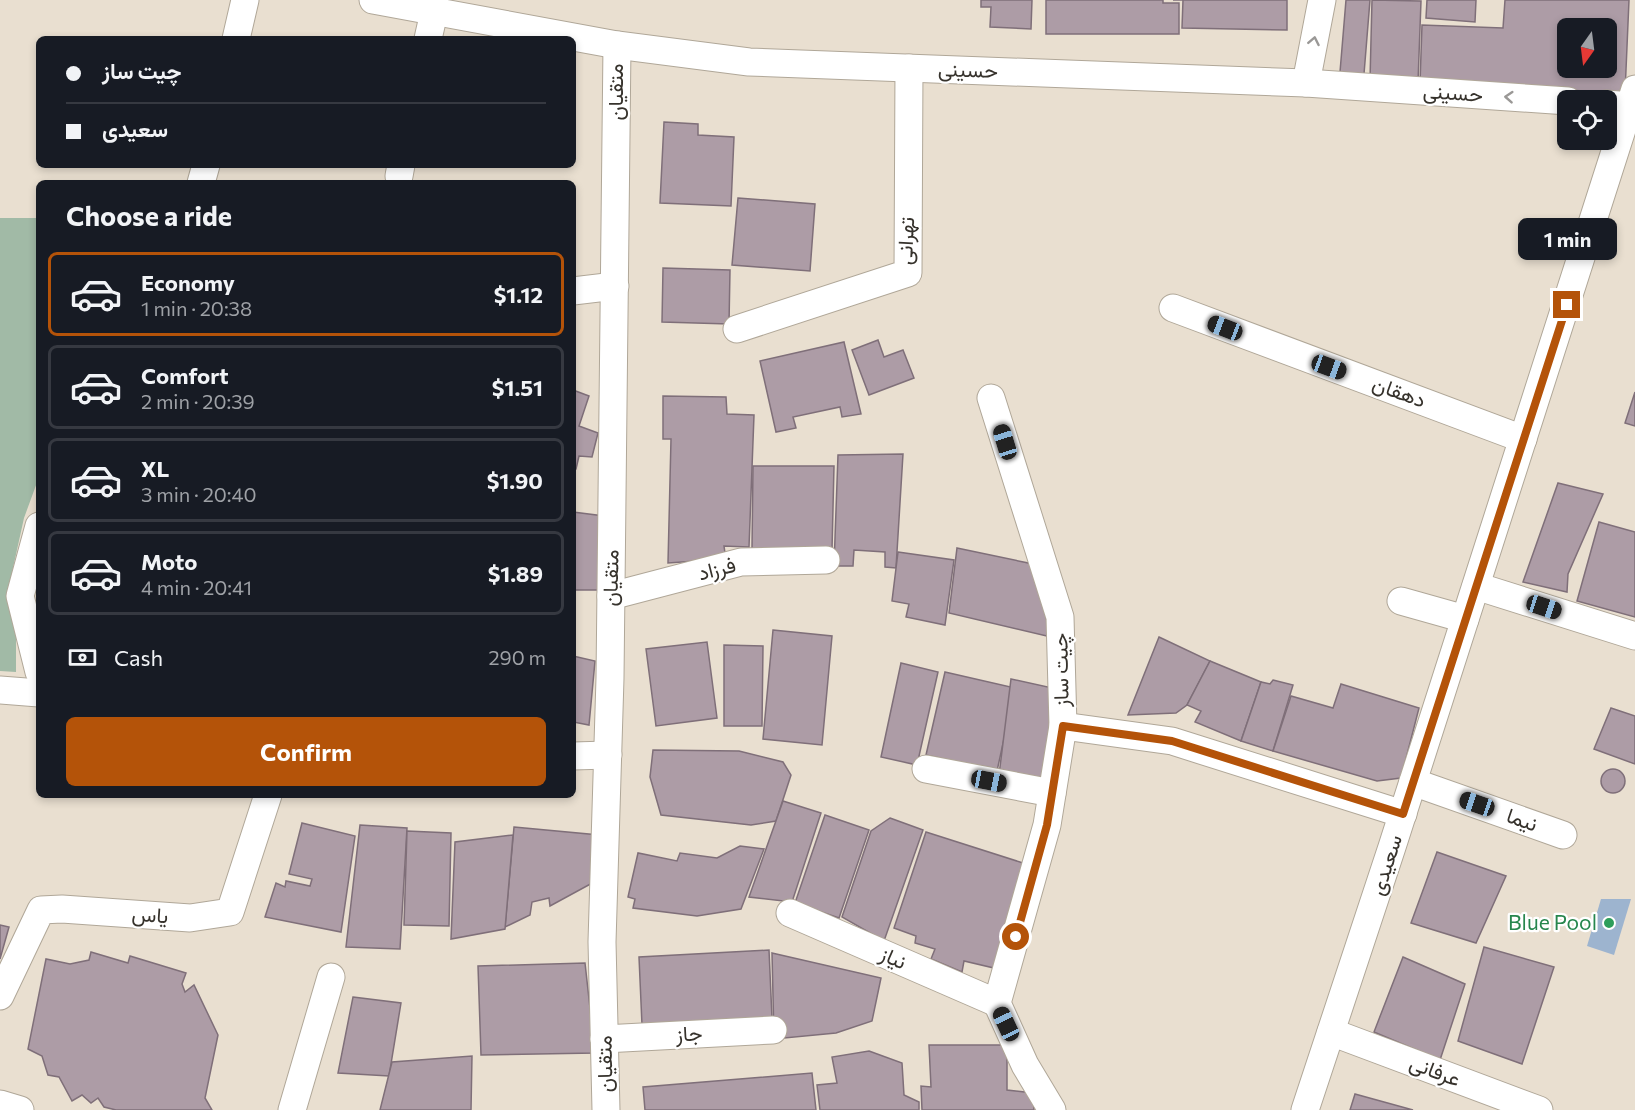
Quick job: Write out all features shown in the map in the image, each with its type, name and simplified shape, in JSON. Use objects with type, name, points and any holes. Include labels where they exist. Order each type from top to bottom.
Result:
[{"type":"street","points":[[237,36],[245,0]]},
{"type":"street","name":"حسینی","points":[[373,0],[566,36]]},
{"type":"street","points":[[1306,83],[1322,0]]},
{"type":"street","points":[[429,36],[434,12]]},
{"type":"street","name":"حسینی","points":[[576,38],[749,62],[1306,83],[1557,100]]},
{"type":"street","name":"متقیان","points":[[606,1110],[602,942],[611,596],[616,45]]},
{"type":"street","name":"تهرانی","points":[[738,329],[908,273],[909,68]]},
{"type":"street","name":"سعیدی","points":[[1305,1110],[1466,619],[1627,100]]},
{"type":"street","points":[[576,291],[615,286]]},
{"type":"street","name":"دهقان","points":[[1173,308],[1523,439]]},
{"type":"street","name":"چیت ساز","points":[[991,398],[1060,617],[1063,726],[1047,825],[997,1004]]},
{"type":"street","points":[[36,550],[30,597],[36,647]]},
{"type":"street","name":"فرزاد","points":[[611,596],[741,562],[826,560]]},
{"type":"street","points":[[1476,586],[1635,636]]},
{"type":"street","points":[[1401,600],[1466,619]]},
{"type":"street","points":[[0,690],[36,693]]},
{"type":"street","points":[[1063,726],[1172,741],[1403,814]]},
{"type":"street","points":[[576,756],[608,755]]},
{"type":"street","points":[[926,769],[1052,793]]},
{"type":"street","name":"نیما","points":[[1413,782],[1563,835]]},
{"type":"street","name":"یاس","points":[[0,996],[41,910],[62,909],[190,918],[230,912],[267,798]]},
{"type":"street","name":"نیاز","points":[[790,913],[997,1004]]},
{"type":"street","points":[[292,1110],[331,977]]},
{"type":"street","points":[[997,1004],[1024,1065],[1052,1110]]},
{"type":"street","name":"جاز","points":[[604,1039],[773,1030]]},
{"type":"street","name":"عرفانی","points":[[1331,1032],[1539,1110]]},
{"type":"street","points":[[0,1104],[20,1110]]},
{"type":"green space","points":[[0,218],[36,218],[36,485],[24,518],[11,577],[16,620],[16,672],[0,671]]},
{"type":"water","name":"Blue Pool","points":[[1601,899],[1631,899],[1614,955],[1587,946]]},
{"type":"building","points":[[981,0],[1032,0],[1031,29],[990,27],[991,7],[981,7]]},
{"type":"building","points":[[1046,0],[1163,0],[1163,3],[1179,3],[1179,34],[1046,34]]},
{"type":"building","points":[[1183,0],[1287,0],[1287,30],[1182,28]]},
{"type":"building","points":[[1346,0],[1370,0],[1364,74],[1340,72]]},
{"type":"building","points":[[1372,0],[1421,1],[1418,82],[1370,80]]},
{"type":"building","points":[[1427,0],[1476,0],[1475,22],[1426,18]]},
{"type":"building","points":[[1505,0],[1629,0],[1625,93],[1617,93],[1617,90],[1564,90],[1420,83],[1422,25],[1503,28]]},
{"type":"building","points":[[664,122],[698,124],[698,135],[734,137],[731,206],[660,203]]},
{"type":"building","points":[[738,198],[815,204],[810,271],[732,265]]},
{"type":"building","points":[[663,268],[730,270],[729,324],[662,322]]},
{"type":"building","points":[[878,340],[884,357],[903,350],[914,378],[869,395],[852,350]]},
{"type":"building","points":[[844,342],[861,414],[842,417],[840,407],[793,417],[796,428],[776,432],[760,361]]},
{"type":"building","points":[[576,391],[589,396],[579,426],[598,433],[592,457],[579,456],[576,469]]},
{"type":"building","points":[[1635,392],[1635,426],[1625,423]]},
{"type":"building","points":[[663,396],[726,397],[727,414],[754,415],[749,547],[724,546],[725,553],[696,561],[668,563],[671,439],[663,439]]},
{"type":"building","points":[[903,454],[896,568],[885,567],[885,552],[854,550],[853,566],[834,566],[838,455]]},
{"type":"building","points":[[753,466],[834,466],[832,550],[752,549]]},
{"type":"building","points":[[1558,483],[1603,494],[1568,574],[1567,592],[1523,582]]},
{"type":"building","points":[[576,512],[604,516],[602,590],[576,590]]},
{"type":"building","points":[[1599,522],[1635,532],[1635,617],[1577,601]]},
{"type":"building","points":[[957,548],[1033,564],[1051,637],[949,613]]},
{"type":"building","points":[[898,552],[954,560],[945,625],[906,617],[909,604],[892,601]]},
{"type":"building","points":[[773,630],[832,636],[822,745],[763,739]]},
{"type":"building","points":[[1159,637],[1210,661],[1187,705],[1176,713],[1128,715]]},
{"type":"building","points":[[707,642],[717,718],[656,726],[646,649]]},
{"type":"building","points":[[724,645],[763,646],[762,726],[724,726]]},
{"type":"building","points":[[576,657],[595,661],[589,725],[576,723]]},
{"type":"building","points":[[1210,661],[1261,682],[1241,741],[1195,722],[1201,711],[1187,705]]},
{"type":"building","points":[[901,663],[938,672],[917,765],[881,757]]},
{"type":"building","points":[[945,672],[1015,688],[997,771],[926,755]]},
{"type":"building","points":[[1011,679],[1057,689],[1048,783],[999,775]]},
{"type":"building","points":[[1273,680],[1293,685],[1273,751],[1241,741],[1261,682],[1270,684]]},
{"type":"building","points":[[1341,684],[1419,708],[1401,778],[1377,781],[1273,751],[1291,696],[1333,708]]},
{"type":"building","points":[[1611,708],[1635,716],[1635,764],[1594,749]]},
{"type":"building","points":[[653,750],[739,751],[783,762],[791,775],[776,821],[751,825],[661,815],[650,777]]},
{"type":"building","points":[[1613,769],[1621,773],[1625,781],[1621,789],[1613,793],[1605,789],[1601,781],[1605,773]]},
{"type":"building","points":[[783,801],[821,813],[792,902],[749,897]]},
{"type":"building","points":[[825,815],[869,830],[839,918],[795,903]]},
{"type":"building","points":[[890,818],[923,830],[884,941],[842,917],[871,831]]},
{"type":"building","points":[[302,823],[355,836],[341,932],[265,917],[276,883],[285,887],[286,881],[310,886],[312,879],[289,874]]},
{"type":"building","points":[[360,825],[407,828],[400,949],[346,947]]},
{"type":"building","points":[[514,827],[599,835],[596,881],[550,906],[549,898],[532,902],[530,915],[505,927]]},
{"type":"building","points":[[407,831],[451,833],[449,926],[404,925]]},
{"type":"building","points":[[926,832],[1023,863],[994,968],[964,961],[962,972],[931,959],[935,949],[915,943],[916,936],[894,928]]},
{"type":"building","points":[[513,835],[505,929],[451,939],[455,842]]},
{"type":"building","points":[[740,846],[764,849],[741,909],[697,916],[633,908],[635,899],[628,897],[638,853],[677,861],[680,853],[717,858]]},
{"type":"building","points":[[1437,852],[1506,876],[1476,943],[1411,923]]},
{"type":"building","points":[[0,925],[9,927],[0,959]]},
{"type":"building","points":[[1484,947],[1554,967],[1522,1064],[1458,1041]]},
{"type":"building","points":[[769,950],[772,1018],[642,1025],[639,957]]},
{"type":"building","points":[[91,952],[128,963],[130,956],[186,973],[182,984],[185,992],[194,985],[218,1035],[205,1098],[212,1110],[116,1110],[104,1107],[98,1098],[91,1103],[82,1095],[72,1101],[59,1077],[48,1075],[42,1056],[28,1049],[46,959],[70,964],[89,960]]},
{"type":"building","points":[[772,953],[881,978],[872,1021],[836,1033],[774,1039]]},
{"type":"building","points":[[1403,957],[1465,984],[1440,1060],[1374,1032]]},
{"type":"building","points":[[585,963],[595,1053],[481,1055],[478,966]]},
{"type":"building","points":[[353,997],[401,1003],[389,1076],[338,1073]]},
{"type":"building","points":[[929,1045],[1007,1045],[1007,1090],[1033,1093],[1034,1110],[922,1110],[921,1086],[931,1087]]},
{"type":"building","points":[[869,1051],[902,1063],[904,1095],[919,1102],[919,1110],[820,1110],[817,1085],[837,1083],[832,1057]]},
{"type":"building","points":[[472,1056],[471,1110],[380,1110],[392,1062]]},
{"type":"building","points":[[812,1073],[816,1110],[645,1110],[643,1087]]},
{"type":"building","points":[[1355,1094],[1413,1110],[1350,1110]]},
{"type":"place","name":"Blue Pool","points":[[1609,923]]},
{"type":"route","points":[[1016,937],[1047,825],[1063,726],[1172,741],[1403,814],[1567,305]]}]
